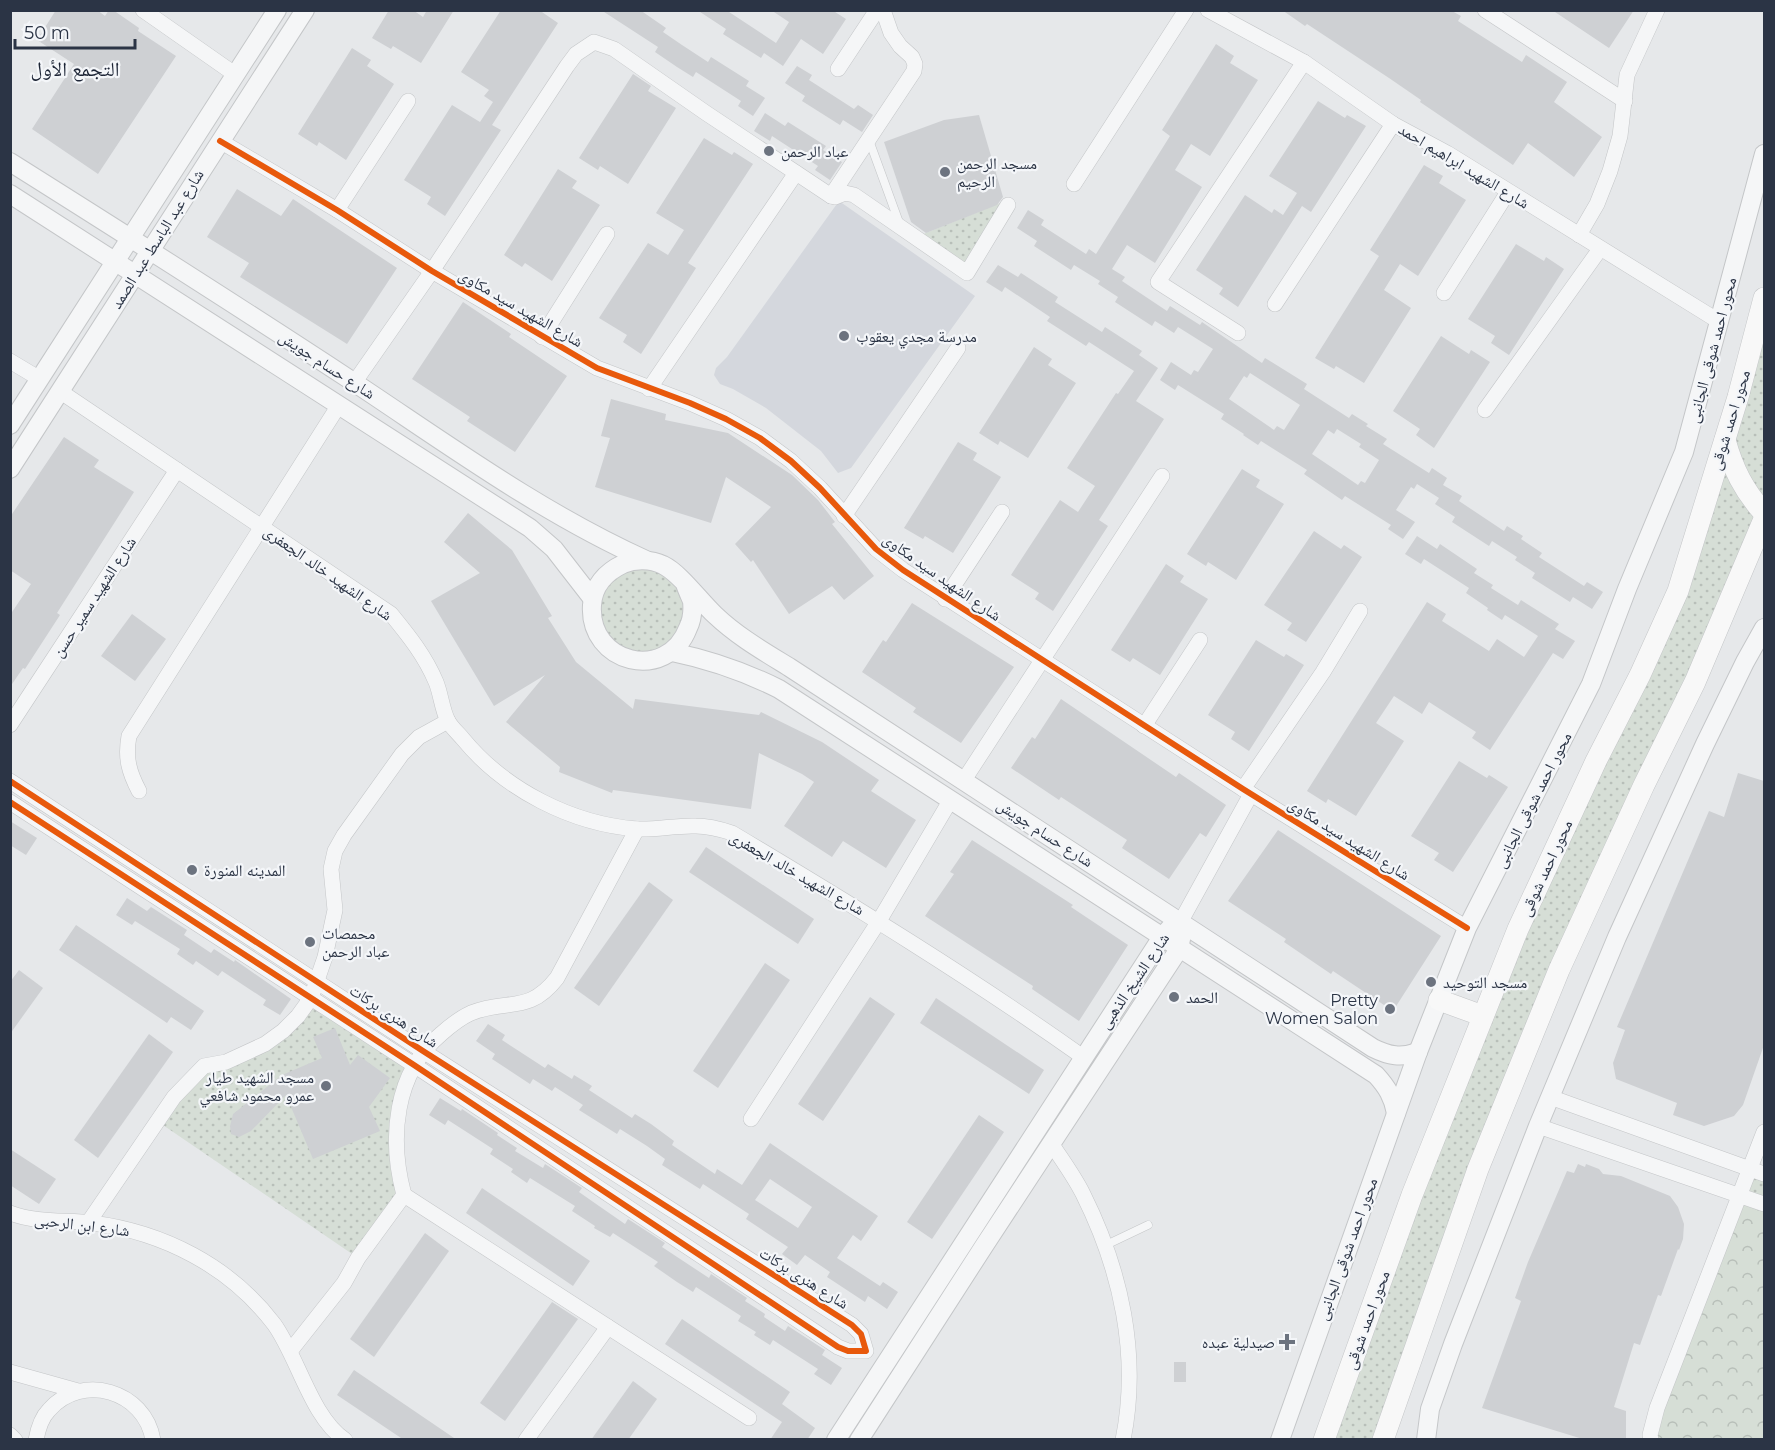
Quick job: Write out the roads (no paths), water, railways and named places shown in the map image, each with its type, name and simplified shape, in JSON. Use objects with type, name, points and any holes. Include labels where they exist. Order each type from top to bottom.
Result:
[{"type":"main road","name":"محور احمد شوقى","points":[[1324,1440],[1412,1195],[1518,929],[1558,840],[1640,675],[1678,591],[1738,397],[1764,298]]},
{"type":"main road","points":[[1738,397],[1753,373],[1764,361]]},
{"type":"main road","points":[[1725,440],[1730,461],[1739,481],[1764,513]]},
{"type":"main road","points":[[1383,1440],[1478,1169],[1555,980],[1635,805],[1704,662],[1764,519]]},
{"type":"main road","points":[[1438,1000],[1483,1016]]},
{"type":"street","points":[[143,10],[236,75]]},
{"type":"street","name":"شارع عبد الباسط عبد الصمد","points":[[10,425],[277,10]]},
{"type":"street","name":"شارع عبد الباسط عبد الصمد","points":[[10,469],[305,10]]},
{"type":"street","points":[[838,69],[877,10]]},
{"type":"street","points":[[831,196],[914,71],[915,64],[912,57],[891,33],[883,10]]},
{"type":"street","points":[[1074,184],[1186,10]]},
{"type":"street","name":"شارع الشهيد ابراهيم احمد","points":[[1209,10],[1304,62],[1393,124],[1447,153],[1720,322]]},
{"type":"street","points":[[1485,10],[1625,101]]},
{"type":"street","points":[[1579,235],[1597,204],[1610,171],[1620,136],[1628,72],[1657,10]]},
{"type":"street","points":[[354,383],[432,271],[567,66],[576,54],[594,42],[614,49],[706,114],[831,196],[850,193],[967,273],[1008,205]]},
{"type":"street","points":[[1238,333],[1158,282],[1304,62]]},
{"type":"street","points":[[337,210],[408,101]]},
{"type":"street","points":[[1275,304],[1393,124]]},
{"type":"street","name":"شارع الشهيد سيد مكاوى","points":[[220,141],[337,210],[432,271],[597,368],[726,418],[760,438],[791,461],[820,488],[876,549],[945,598],[1247,792],[1467,928]]},
{"type":"street","name":"محور احمد شوقى الجانبى","points":[[1280,1440],[1418,1052],[1467,928],[1591,684],[1684,452],[1764,154]]},
{"type":"street","name":"شارع حسام جويش","points":[[10,162],[150,250],[545,508],[613,545],[648,560]]},
{"type":"street","points":[[649,389],[796,173]]},
{"type":"street","points":[[1444,293],[1508,192]]},
{"type":"street","name":"شارع حسام جويش","points":[[10,194],[530,528],[554,549],[592,598]]},
{"type":"street","points":[[542,337],[607,234]]},
{"type":"street","points":[[1485,410],[1600,249]]},
{"type":"street","points":[[844,516],[958,348]]},
{"type":"street","points":[[10,360],[40,380]]},
{"type":"street","name":"شارع الشهيد خالد الجعفرى","points":[[61,392],[391,614],[420,649],[437,683],[448,721],[478,756],[499,775],[530,796],[564,812],[637,829],[695,826],[732,832],[879,921],[1083,1057]]},
{"type":"street","points":[[139,791],[132,776],[126,752],[129,736],[339,405]]},
{"type":"street","name":"شارع الشهيد سمير حسن","points":[[10,725],[177,470]]},
{"type":"street","points":[[964,780],[1162,476]]},
{"type":"street","points":[[945,598],[1002,512]]},
{"type":"street","points":[[648,560],[675,573],[685,584],[692,602],[692,621],[685,638],[672,652],[656,659],[638,661],[621,657],[606,647],[596,632],[591,615],[592,598],[600,581],[613,569],[630,561],[648,560]]},
{"type":"street","name":"شارع حسام جويش","points":[[685,584],[716,616],[751,644],[1383,1053],[1395,1056],[1418,1052]]},
{"type":"street","points":[[1181,921],[1247,792],[1360,611]]},
{"type":"street","points":[[1426,1440],[1430,1409],[1538,1126],[1617,936],[1682,793],[1745,662],[1764,628]]},
{"type":"street","points":[[1144,726],[1200,640]]},
{"type":"street","name":"شارع حسام جويش","points":[[672,652],[709,660],[745,672],[779,689],[1376,1075],[1386,1086],[1393,1099],[1396,1113]]},
{"type":"street","points":[[88,1223],[181,1089],[204,1066],[226,1062],[265,1044],[290,1024],[311,998],[317,983],[334,910],[332,870],[335,851],[402,754],[419,737],[448,721]]},
{"type":"street","name":"شارع هنرى بركات","points":[[10,781],[317,983],[852,1325],[861,1334],[866,1351],[848,1351],[837,1347],[414,1065],[10,802]]},
{"type":"street","points":[[751,1119],[879,921],[950,801]]},
{"type":"street","points":[[637,829],[557,978],[547,990],[534,999],[519,1004],[494,1006],[470,1014],[448,1028],[423,1051],[414,1065],[402,1096],[396,1127],[397,1162],[404,1195],[749,1418]]},
{"type":"street","name":"شارع الشيخ الذهبى","points":[[836,1440],[1162,937],[1181,921],[1182,934],[1179,949],[859,1440]]},
{"type":"street","points":[[1550,1097],[1758,1172]]},
{"type":"street","points":[[1538,1126],[1764,1204]]},
{"type":"street","points":[[1651,1440],[1650,1435],[1657,1408],[1739,1196],[1758,1172],[1764,1132]]},
{"type":"street","points":[[1052,1143],[1083,1192],[1106,1245],[1121,1296],[1129,1344],[1131,1378],[1129,1411],[1123,1440]]},
{"type":"street","points":[[291,1350],[344,1282],[358,1258],[404,1195]]},
{"type":"street","name":"شارع ابن الرحبى","points":[[10,1214],[46,1221],[118,1227],[178,1246],[205,1262],[230,1280],[273,1324],[291,1350],[311,1396],[345,1440]]},
{"type":"street","points":[[526,1440],[608,1327]]},
{"type":"street","points":[[10,1372],[78,1391]]},
{"type":"street","points":[[36,1440],[39,1425],[48,1410],[62,1399],[78,1391],[96,1389],[114,1392],[130,1401],[143,1413],[152,1430],[153,1440]]},
{"type":"street","points":[[10,1435],[15,1440]]},
{"type":"lane","points":[[869,139],[900,227]]},
{"type":"lane","points":[[1106,1245],[1148,1225]]},
{"type":"place","name":"عباد الرحمن","points":[[769,151]]},
{"type":"place","name":"مسجد الرحمن الرحيم","points":[[945,172]]},
{"type":"place","name":"مدرسة مجدي يعقوب","points":[[844,336]]},
{"type":"place","name":"المدينه المنورة","points":[[192,870]]},
{"type":"place","name":"محمصات عباد الرحمن","points":[[310,942]]},
{"type":"place","name":"مسجد التوحيد","points":[[1431,982]]},
{"type":"place","name":"الحمد","points":[[1174,997]]},
{"type":"place","name":"Pretty Women Salon","points":[[1390,1009]]},
{"type":"place","name":"مسجد الشهيد طيار عمرو محمود شافعي","points":[[326,1086]]},
{"type":"place","name":"صيدلية عبده","points":[[1287,1342]]},
{"type":"district","name":"التجمع الأول","points":[[75,69]]}]
